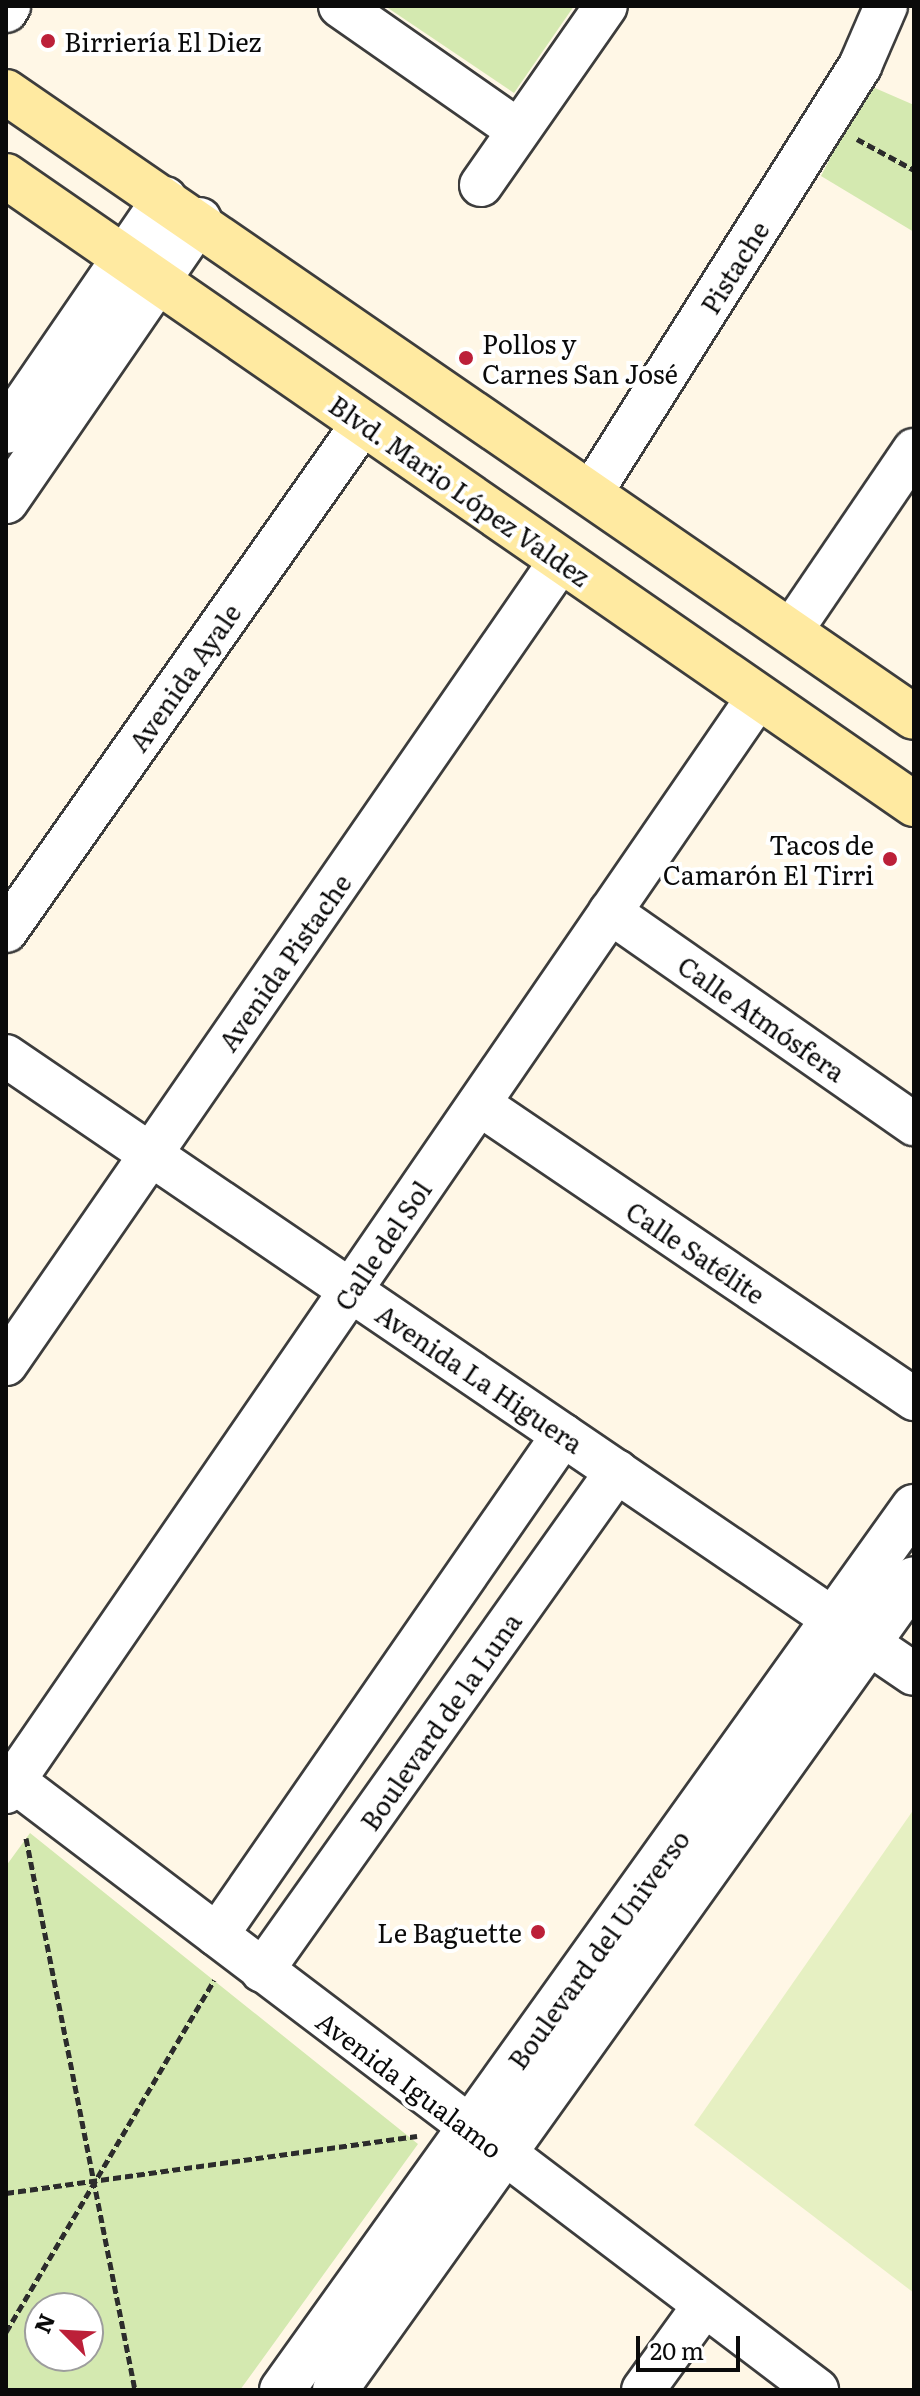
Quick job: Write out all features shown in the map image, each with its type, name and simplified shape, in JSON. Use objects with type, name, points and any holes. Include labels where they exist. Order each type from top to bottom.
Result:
[{"type":"main road","points":[[6,92],[182,210],[914,717]]},
{"type":"main road","name":"Blvd. Mario López Valdez","points":[[6,176],[914,804]]},
{"type":"street","points":[[340,6],[518,130]]},
{"type":"street","points":[[481,185],[606,6]]},
{"type":"street","name":"Pistache","points":[[591,493],[860,66],[886,6]]},
{"type":"street","points":[[6,501],[141,269],[182,210]]},
{"type":"street","points":[[6,431],[141,269]]},
{"type":"street","name":"Avenida Ayale","points":[[6,931],[363,423]]},
{"type":"street","points":[[791,631],[914,450]]},
{"type":"street","name":"Avenida Pistache","points":[[6,1364],[561,560]]},
{"type":"street","name":"Calle del Sol","points":[[9,1783],[758,697]]},
{"type":"street","name":"Calle Atmósfera","points":[[610,912],[914,1124]]},
{"type":"street","name":"Avenida La Higuera","points":[[6,1056],[914,1674]]},
{"type":"street","name":"Calle Satélite","points":[[479,1104],[914,1399]]},
{"type":"street","points":[[237,1951],[563,1435]]},
{"type":"street","name":"Boulevard de la Luna","points":[[237,1951],[617,1471]]},
{"type":"street","name":"Boulevard del Universo","points":[[282,2390],[486,2141],[851,1632],[914,1507]]},
{"type":"street","name":"Boulevard del Universo","points":[[851,1632],[914,1579]]},
{"type":"street","name":"Avenida Igualamo","points":[[9,1783],[237,1951],[703,2307],[817,2390]]},
{"type":"street","name":"Boulevard del Universo","points":[[335,2390],[486,2141]]},
{"type":"street","points":[[643,2390],[703,2307]]},
{"type":"path","points":[[825,122],[914,170]]},
{"type":"path","points":[[9,1783],[97,2180],[135,2390]]},
{"type":"path","points":[[6,2332],[237,1951]]},
{"type":"path","points":[[6,2193],[97,2180],[486,2141]]},
{"type":"green space","points":[[385,6],[574,6],[514,93]]},
{"type":"green space","points":[[868,85],[914,105],[914,232],[821,176]]},
{"type":"green space","points":[[914,1809],[914,2293],[694,2125]]},
{"type":"green space","points":[[30,1833],[418,2144],[240,2390],[6,2390],[6,1866]]},
{"type":"place","name":"Birriería El Diez","points":[[48,41]]},
{"type":"place","name":"Pollos y Carnes San José","points":[[466,358]]},
{"type":"place","name":"Tacos de Camarón El Tirri","points":[[890,859]]},
{"type":"place","name":"Le Baguette","points":[[538,1932]]}]
